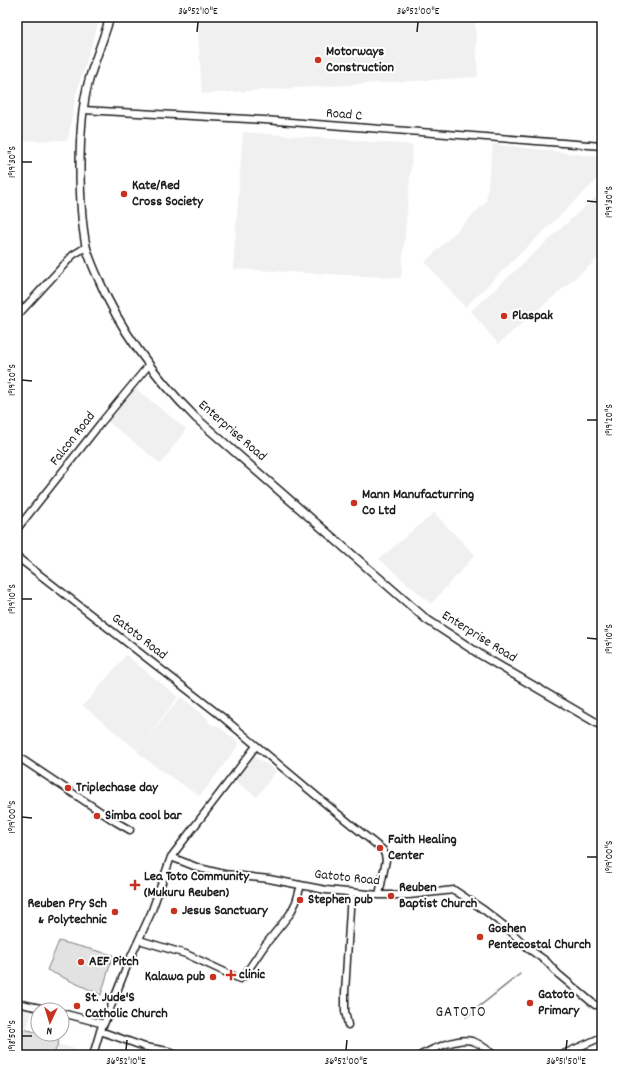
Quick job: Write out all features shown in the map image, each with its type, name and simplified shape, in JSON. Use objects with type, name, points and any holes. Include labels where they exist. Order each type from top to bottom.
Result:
[{"type":"main road","name":"Enterprise Road","points":[[110,17],[89,80],[83,110],[80,146],[82,223],[86,247],[104,291],[114,311],[148,366],[196,418],[426,619],[481,655],[602,726]]},
{"type":"street","name":"Road C","points":[[83,110],[264,120],[602,146]]},
{"type":"street","points":[[17,316],[73,255],[86,247]]},
{"type":"street","name":"Falcon Road","points":[[17,529],[148,366]]},
{"type":"street","name":"Gatoto Road","points":[[17,557],[221,716],[383,850],[386,860],[380,895]]},
{"type":"street","points":[[93,1055],[100,1031],[151,913],[171,857],[256,746]]},
{"type":"street","points":[[17,756],[130,830]]},
{"type":"street","name":"Gatoto Road","points":[[171,857],[199,868],[224,874],[269,879],[326,890],[409,896],[454,890],[506,927],[529,949],[546,961],[558,974],[595,1005],[602,1004]]},
{"type":"street","points":[[139,940],[186,954],[240,979],[244,976],[269,940],[290,914],[296,902],[301,885]]},
{"type":"street","points":[[348,1025],[345,993],[351,892]]},
{"type":"street","points":[[17,1003],[30,1006]]},
{"type":"street","points":[[70,1015],[104,1024]]},
{"type":"street","points":[[100,1031],[145,1047],[168,1051],[176,1055]]},
{"type":"street","points":[[561,1055],[602,1037]]},
{"type":"street","points":[[420,1055],[447,1043],[467,1040],[475,1042],[494,1055]]},
{"type":"shaded area","points":[[17,17],[100,17],[76,94],[68,140],[17,141]]},
{"type":"shaded area","points":[[197,17],[490,17],[475,18],[478,77],[202,94]]},
{"type":"shaded area","points":[[243,132],[413,145],[401,278],[233,269]]},
{"type":"shaded area","points":[[493,144],[602,157],[602,175],[465,307],[425,262],[486,202]]},
{"type":"shaded area","points":[[602,191],[602,255],[498,344],[471,311]]},
{"type":"shaded area","points":[[135,388],[186,429],[161,464],[107,421]]},
{"type":"shaded area","points":[[434,513],[475,555],[431,604],[379,559]]},
{"type":"shaded area","points":[[126,655],[178,697],[143,742],[181,697],[207,718],[208,722],[212,725],[216,725],[238,742],[238,746],[200,796],[159,769],[137,752],[139,748],[137,750],[83,706]]},
{"type":"shaded area","points":[[248,756],[255,756],[276,771],[257,797],[231,778]]},
{"type":"shaded area","name":"AEF Pitch","points":[[59,941],[113,955],[101,995],[47,970]]},
{"type":"shaded area","points":[[17,1005],[30,1008],[30,1018],[27,1028],[17,1026]]},
{"type":"shaded area","points":[[17,1028],[30,1031],[30,1042],[59,1042],[54,1055],[17,1055]]},
{"type":"shaded area","points":[[59,1045],[88,1051],[87,1055],[57,1055]]},
{"type":"waterway","points":[[466,1017],[520,974]]},
{"type":"waterway","points":[[590,1055],[602,1050]]},
{"type":"place","name":"Motorways Construction","points":[[318,60]]},
{"type":"place","name":"Kate/Red Cross Society","points":[[124,194]]},
{"type":"place","name":"Plaspak","points":[[504,316]]},
{"type":"place","name":"Mann Manufacturring Co Ltd","points":[[354,503]]},
{"type":"place","name":"Triplechase day","points":[[68,788]]},
{"type":"place","name":"Simba cool bar","points":[[97,816]]},
{"type":"place","name":"Faith Healing Center","points":[[380,848]]},
{"type":"place","name":"Lea Toto Community (Mukuru Reuben)","points":[[135,885]]},
{"type":"place","name":"Reuben Baptist Church","points":[[391,896]]},
{"type":"place","name":"Stephen pub","points":[[300,900]]},
{"type":"place","name":"Jesus Sanctuary","points":[[174,911]]},
{"type":"place","name":"Reuben Pry Sch & Polytechnic","points":[[115,912]]},
{"type":"place","name":"Goshen Pentecostal Church","points":[[480,937]]},
{"type":"place","name":"AEF Pitch","points":[[81,962]]},
{"type":"place","name":"clinic","points":[[231,975]]},
{"type":"place","name":"Kalawa pub","points":[[213,977]]},
{"type":"place","name":"Gatoto Primary","points":[[530,1003]]},
{"type":"place","name":"St. Jude'S Catholic Church","points":[[77,1006]]},
{"type":"district","name":"GATOTO","points":[[461,1013]]}]
